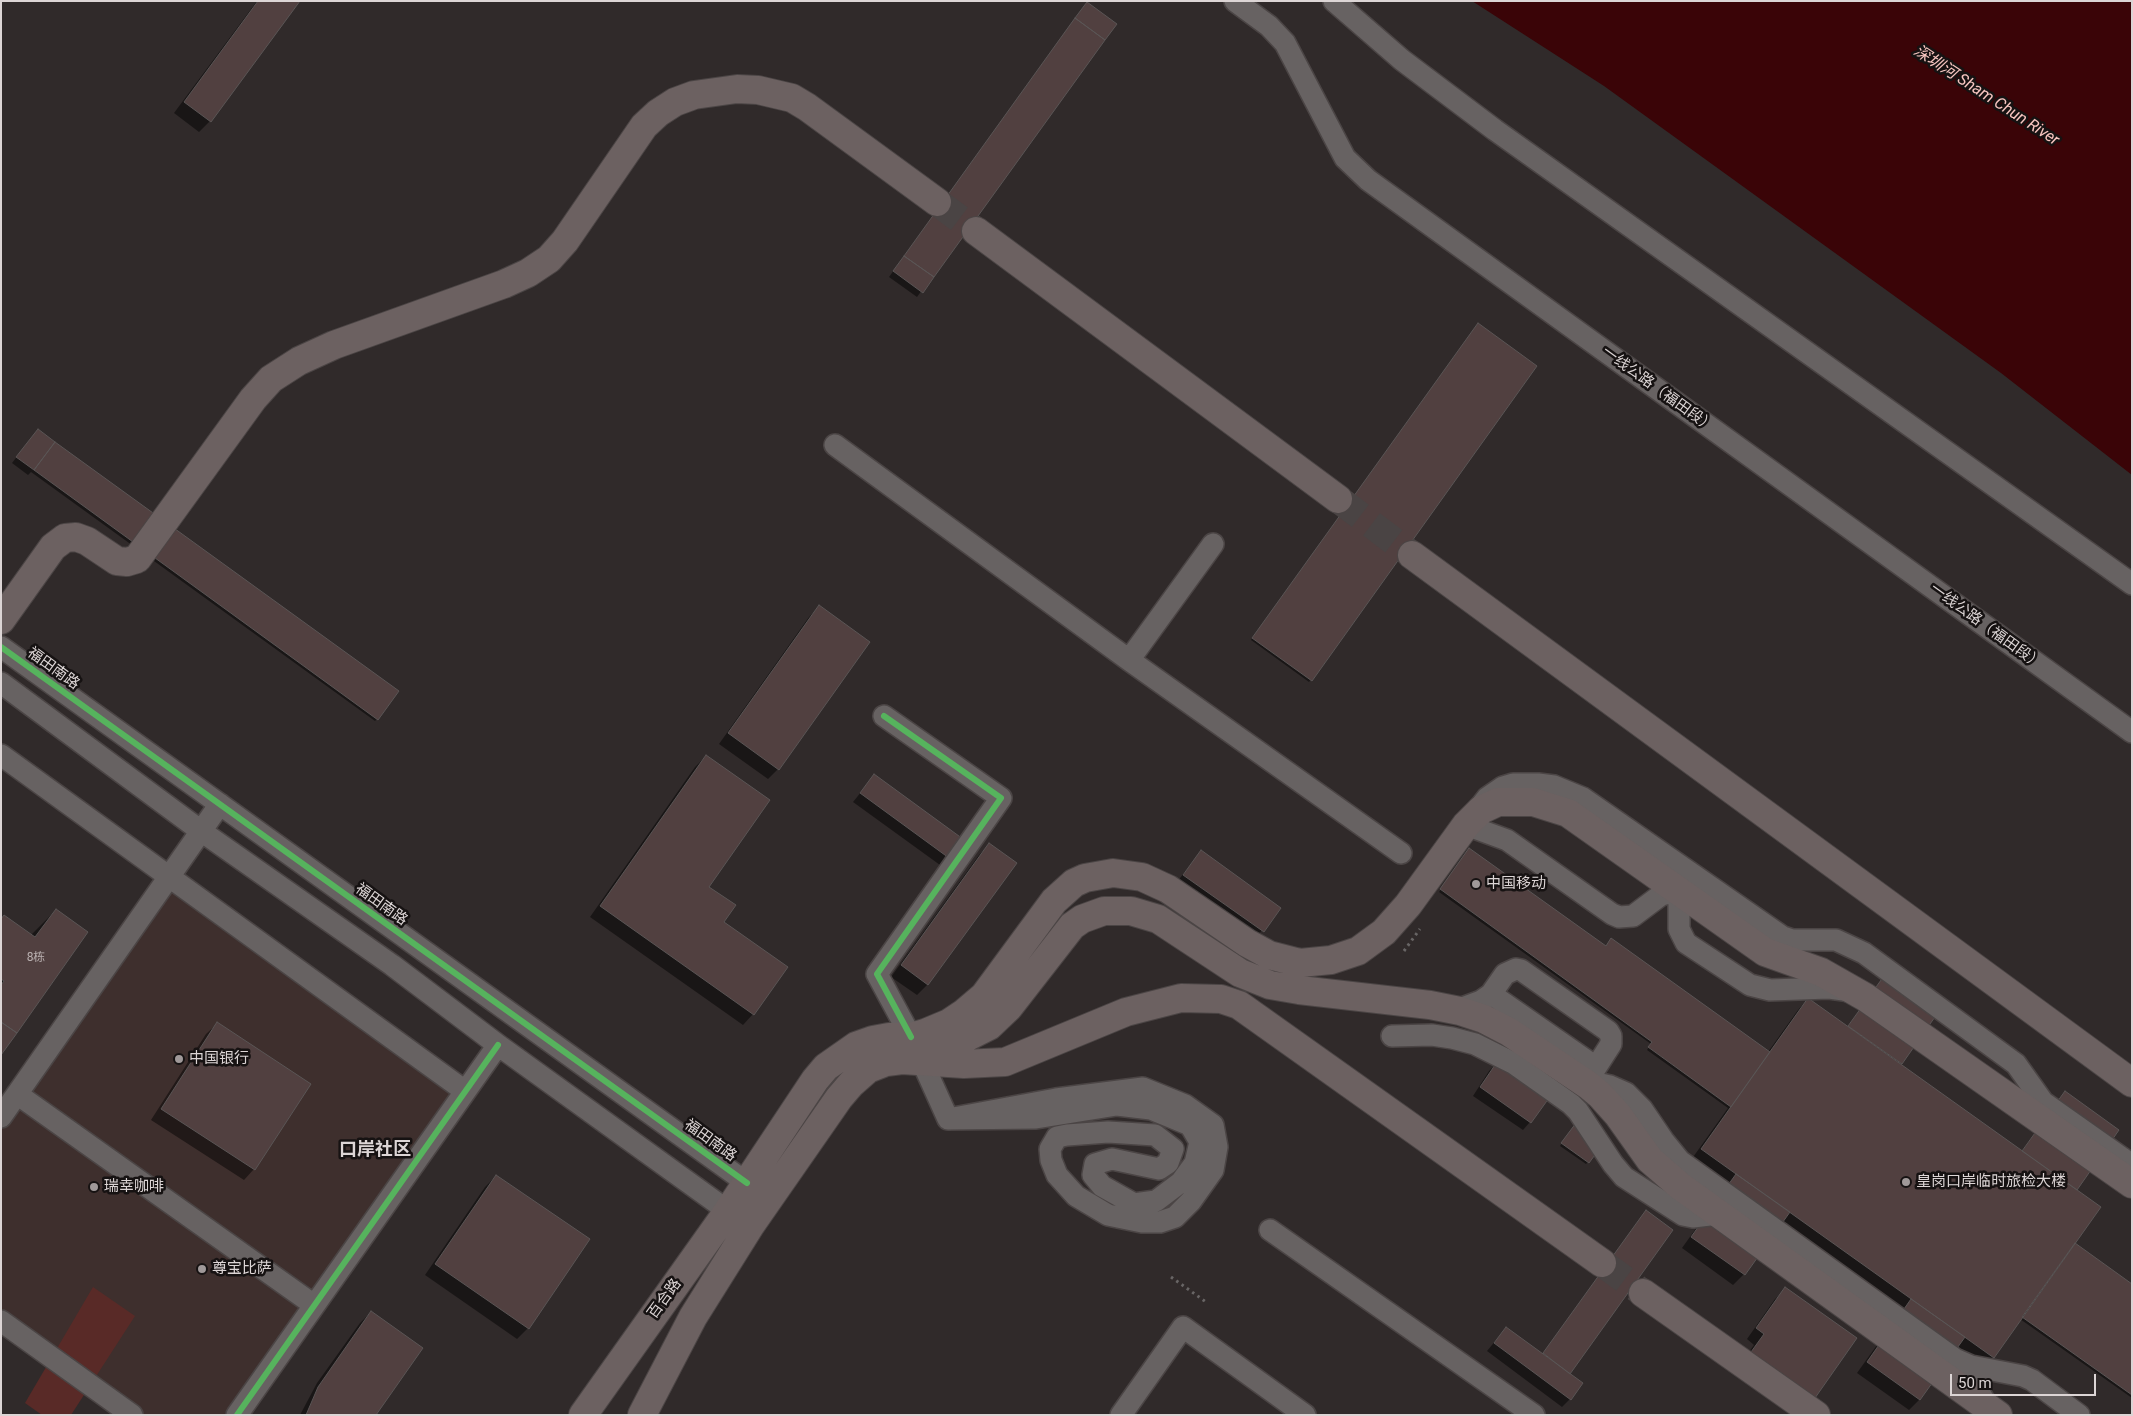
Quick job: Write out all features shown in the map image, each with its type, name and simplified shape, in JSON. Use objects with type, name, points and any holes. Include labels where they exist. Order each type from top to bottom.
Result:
[{"type":"main road","points":[[1,620],[53,547],[65,538],[76,537],[87,541],[116,561],[127,562],[137,559],[253,399],[271,379],[299,361],[334,345],[504,284],[528,273],[549,259],[566,241],[644,126],[658,113],[675,102],[694,95],[737,89],[758,90],[792,98],[808,107],[937,202]]},
{"type":"main road","points":[[976,231],[1338,499]]},
{"type":"main road","points":[[1412,555],[2132,1083]]},
{"type":"main road","points":[[916,1048],[925,1033],[949,1022],[979,1001],[1054,901],[1063,891],[1085,878],[1113,873],[1142,877],[1168,889],[1257,949],[1290,961],[1324,962],[1358,951],[1384,932],[1408,905],[1466,825],[1481,810],[1498,802],[1521,800],[1545,804],[1568,813],[1765,952],[1821,972],[1865,997],[2132,1184]]},
{"type":"main road","points":[[916,1048],[989,1026],[1008,1006],[1072,926],[1092,914],[1104,911],[1130,911],[1158,919],[1235,971],[1270,985],[1449,1008],[1484,1019],[1592,1076],[1600,1095],[1618,1115],[1650,1160],[1680,1186],[1994,1412]]},
{"type":"main road","points":[[916,1048],[964,1064],[1004,1062],[1126,1012],[1175,999],[1220,999],[1239,1005],[1602,1263]]},
{"type":"main road","name":"百合路","points":[[642,1415],[693,1317],[739,1219],[747,1183],[815,1080],[826,1067],[856,1046],[873,1040],[889,1037],[916,1048]]},
{"type":"main road","name":"百合路","points":[[583,1415],[739,1219],[769,1198],[850,1084],[868,1069],[916,1048]]},
{"type":"main road","name":"福田南路","points":[[747,1183],[769,1198]]},
{"type":"main road","points":[[1643,1293],[1816,1415]]},
{"type":"street","name":"一线公路（福田段）","points":[[1235,1],[1269,26],[1284,43],[1345,158],[1368,180],[2132,732]]},
{"type":"street","points":[[1334,1],[1402,60],[1495,130],[2132,584]]},
{"type":"street","points":[[836,445],[1130,660],[1401,854]]},
{"type":"street","points":[[1130,660],[1213,544]]},
{"type":"street","name":"福田南路","points":[[1,647],[747,1183]]},
{"type":"street","points":[[1,683],[201,831],[392,965],[498,1045],[739,1219]]},
{"type":"street","points":[[884,716],[1001,798],[876,974],[916,1048],[948,1119]]},
{"type":"street","points":[[1,755],[168,878],[465,1091]]},
{"type":"street","points":[[1865,997],[1847,990],[1829,988],[1759,989],[1740,980],[1686,943],[1678,929],[1679,891],[1666,893],[1633,916],[1619,917],[1507,840],[1466,825],[1487,798],[1513,784],[1554,786],[1583,798],[1783,937],[1792,940],[1836,940],[1864,953],[2016,1064],[2043,1102],[2132,1165]]},
{"type":"street","points":[[1,1117],[220,804]]},
{"type":"street","points":[[1449,1008],[1468,1007],[1481,1001],[1491,994],[1505,974],[1516,969],[1521,970],[1608,1031],[1611,1036],[1611,1044],[1592,1076]]},
{"type":"street","points":[[1491,994],[1601,1084],[1618,1088],[1626,1093],[1642,1108],[1672,1152],[1690,1169],[1955,1359],[1967,1372],[1994,1412]]},
{"type":"street","points":[[1392,1036],[1432,1035],[1452,1038],[1475,1044],[1513,1062],[1572,1104],[1624,1177],[1683,1216],[1693,1217],[1718,1214]]},
{"type":"street","points":[[237,1415],[498,1045]]},
{"type":"street","points":[[1143,1088],[1185,1105],[1213,1125],[1217,1147],[1213,1170],[1191,1201],[1175,1217],[1160,1222],[1142,1222],[1108,1215],[1076,1196],[1057,1174],[1051,1160],[1050,1149],[1057,1137],[1067,1135],[1108,1132],[1155,1135],[1172,1149],[1168,1163],[1159,1170],[1112,1159],[1095,1164],[1092,1175],[1102,1186],[1134,1204],[1156,1201],[1181,1182],[1195,1163],[1200,1142],[1190,1125],[1151,1109],[1116,1105],[1036,1118],[948,1119],[1056,1099],[1143,1088]]},
{"type":"street","points":[[18,1094],[314,1305]]},
{"type":"street","points":[[1270,1230],[1534,1415]]},
{"type":"street","points":[[1,1321],[132,1415]]},
{"type":"street","points":[[1120,1415],[1183,1327],[1305,1415]]},
{"type":"street","points":[[1955,1359],[1971,1366],[2023,1376],[2032,1380],[2079,1415]]},
{"type":"path","points":[[1171,1277],[1206,1302]]},
{"type":"shaded area","points":[[168,878],[465,1091],[237,1415],[132,1415],[1,1321],[1,1117]]},
{"type":"shaded area","points":[[93,1287],[135,1316],[71,1415],[42,1415],[25,1403]]},
{"type":"water","name":"深圳河 Sham Chun River","points":[[1472,1],[2132,1],[2132,475],[2001,373],[1604,86]]},
{"type":"building","points":[[258,1],[300,1],[211,122],[184,102]]},
{"type":"building","points":[[1087,2],[1117,24],[1105,40],[1075,18]]},
{"type":"building","points":[[1075,18],[1105,40],[934,277],[904,256]]},
{"type":"building","points":[[904,256],[934,277],[923,293],[893,271]]},
{"type":"building","points":[[1478,323],[1537,366],[1312,681],[1252,638]]},
{"type":"building","points":[[38,429],[55,442],[34,470],[16,457]]},
{"type":"building","points":[[55,442],[399,691],[378,720],[34,470]]},
{"type":"building","points":[[819,605],[870,642],[779,770],[728,733]]},
{"type":"building","points":[[706,755],[770,800],[709,887],[736,905],[724,922],[788,967],[754,1015],[600,906]]},
{"type":"building","points":[[874,774],[963,839],[949,858],[860,793]]},
{"type":"building","points":[[989,843],[1017,863],[928,985],[901,965]]},
{"type":"building","points":[[1469,848],[1606,946],[1611,938],[1770,1052],[1731,1107],[1648,1047],[1652,1042],[1440,889]]},
{"type":"building","points":[[1201,850],[1281,908],[1264,932],[1183,875]]},
{"type":"building","points":[[56,909],[88,932],[17,1033],[1,1022],[1,985],[4,981],[1,979],[1,919],[4,915],[35,937]]},
{"type":"building","points":[[1884,976],[1937,1014],[1902,1064],[1848,1026]]},
{"type":"building","name":"皇岗口岸临时旅检大楼","points":[[1808,998],[2101,1207],[1994,1358],[1701,1149]]},
{"type":"building","points":[[1,1022],[17,1033],[1,1055]]},
{"type":"building","points":[[217,1022],[311,1084],[255,1170],[161,1109]]},
{"type":"building","points":[[1497,1062],[1549,1098],[1531,1123],[1480,1087]]},
{"type":"building","points":[[2065,1091],[2119,1130],[2077,1190],[2022,1151]]},
{"type":"building","points":[[1585,1111],[1605,1141],[1589,1163],[1561,1143]]},
{"type":"building","points":[[1736,1174],[1790,1212],[1745,1275],[1691,1237]]},
{"type":"building","points":[[496,1175],[590,1239],[529,1329],[435,1264]]},
{"type":"building","points":[[1646,1210],[1673,1230],[1570,1374],[1543,1353]]},
{"type":"building","points":[[2075,1243],[2132,1284],[2132,1395],[2022,1317]]},
{"type":"building","points":[[1785,1287],[1857,1338],[1815,1398],[1751,1352],[1764,1334],[1756,1328]]},
{"type":"building","points":[[1911,1299],[1965,1337],[1920,1400],[1867,1362]]},
{"type":"building","points":[[371,1311],[423,1348],[376,1415],[306,1415],[318,1387]]},
{"type":"building","points":[[1506,1327],[1583,1383],[1571,1400],[1494,1343]]},
{"type":"tunnel","points":[[937,202],[976,231]]},
{"type":"tunnel","points":[[1338,499],[1412,555]]},
{"type":"tunnel","points":[[1602,1263],[1643,1293]]},
{"type":"cycle path","points":[[1,647],[747,1183]]},
{"type":"cycle path","points":[[884,716],[1001,798],[877,974],[911,1037]]},
{"type":"cycle path","points":[[237,1415],[498,1045]]},
{"type":"place","name":"中国移动","points":[[1476,884]]},
{"type":"place","name":"中国银行","points":[[179,1059]]},
{"type":"place","name":"皇岗口岸临时旅检大楼","points":[[1906,1182]]},
{"type":"place","name":"瑞幸咖啡","points":[[94,1187]]},
{"type":"place","name":"尊宝比萨","points":[[202,1269]]},
{"type":"district","name":"口岸社区","points":[[375,1150]]}]
